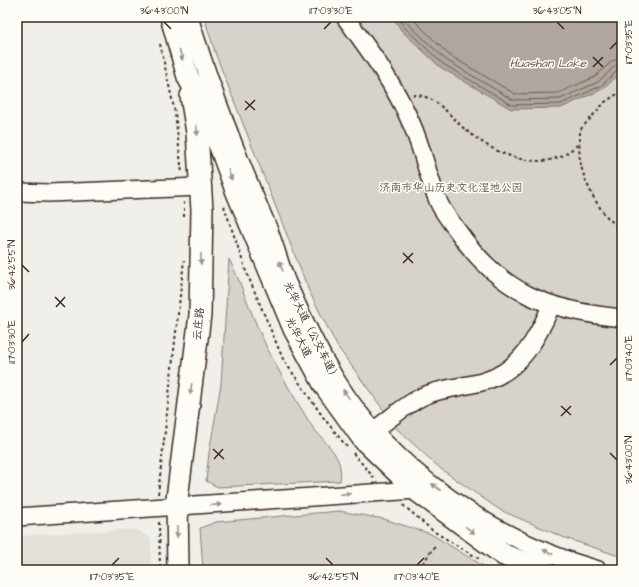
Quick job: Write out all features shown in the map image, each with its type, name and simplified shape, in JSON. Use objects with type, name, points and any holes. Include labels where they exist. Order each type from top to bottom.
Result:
[{"type":"main road","name":"光华大道","points":[[171,17],[188,77],[208,114],[236,190],[297,336],[325,386],[364,440],[416,490],[504,555],[543,570]]},
{"type":"main road","name":"云庄路","points":[[178,570],[168,508],[200,314],[202,210],[192,187],[197,132],[188,77]]},
{"type":"street","name":"光华大道（公交车道）","points":[[189,17],[205,68],[287,282],[336,381],[373,431],[417,473],[458,504],[504,532],[570,562],[598,570]]},
{"type":"street","points":[[345,17],[377,61],[397,94],[412,124],[439,203],[462,238],[482,263],[525,293],[551,306],[584,314],[622,318]]},
{"type":"street","points":[[17,192],[49,193],[192,187]]},
{"type":"street","points":[[373,431],[425,395],[486,381],[503,372],[518,361],[529,349],[539,335],[551,306]]},
{"type":"street","points":[[17,517],[168,508],[416,490]]},
{"type":"path","points":[[160,39],[174,113],[192,187],[184,224]]},
{"type":"path","points":[[622,90],[605,102],[580,130],[580,163],[587,185],[603,211],[622,228]]},
{"type":"path","points":[[397,94],[423,94],[448,112],[467,131],[491,148],[512,156],[535,162],[558,158],[580,143]]},
{"type":"path","points":[[160,570],[168,508],[158,486],[184,254]]},
{"type":"path","points":[[414,570],[423,563],[436,544]]},
{"type":"shaded area","points":[[136,529],[151,539],[151,570],[17,570],[17,536]]},
{"type":"green space","name":"济南市华山历史文化湿地公园","points":[[204,17],[622,17],[622,557],[565,538],[500,510],[441,469],[398,430],[337,346],[309,291],[216,55]]},
{"type":"green space","points":[[229,259],[267,348],[278,369],[313,428],[336,455],[341,471],[340,481],[218,487],[206,481],[209,453],[221,384]]},
{"type":"green space","points":[[339,511],[384,519],[431,534],[490,570],[203,570],[200,528],[216,522]]},
{"type":"water","name":"Huashan Lake","points":[[393,17],[622,17],[622,72],[603,89],[561,108],[511,109],[440,67],[401,30]]}]
